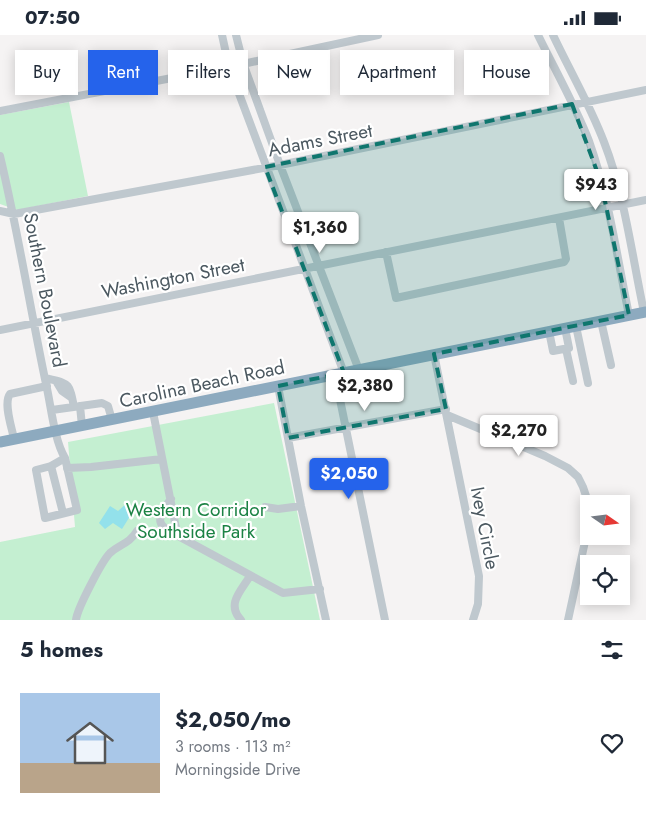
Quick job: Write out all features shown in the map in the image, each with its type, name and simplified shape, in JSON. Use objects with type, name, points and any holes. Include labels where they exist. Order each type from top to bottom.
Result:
[{"type":"highway","name":"Carolina Beach Road","points":[[0,442],[645,312]]},
{"type":"street","points":[[222,35],[225,50]]},
{"type":"street","points":[[236,35],[240,50]]},
{"type":"street","points":[[248,62],[378,35]]},
{"type":"street","points":[[538,35],[588,140],[607,208],[629,315]]},
{"type":"street","points":[[553,35],[587,102],[610,160],[645,312]]},
{"type":"street","points":[[248,77],[318,266],[359,370]]},
{"type":"street","points":[[0,111],[168,79]]},
{"type":"street","name":"Adams Street","points":[[0,211],[14,214],[280,165],[646,90]]},
{"type":"street","points":[[239,95],[304,268],[340,374],[346,427],[386,620]]},
{"type":"street","name":"Southern Boulevard","points":[[0,156],[14,214],[33,323],[56,431],[77,510],[63,513]]},
{"type":"street","name":"Washington Street","points":[[0,330],[646,200]]},
{"type":"street","points":[[386,252],[396,299],[564,262],[566,259],[559,218]]},
{"type":"street","points":[[601,321],[611,365]]},
{"type":"street","points":[[570,327],[568,348],[566,349],[573,381]]},
{"type":"street","points":[[570,327],[588,383]]},
{"type":"street","points":[[549,331],[553,351],[566,349]]},
{"type":"street","name":"Ivey Circle","points":[[434,355],[479,576],[479,596],[472,620]]},
{"type":"street","points":[[14,439],[7,404],[8,397],[10,394],[46,382],[56,381],[67,384],[77,407],[82,426]]},
{"type":"street","points":[[278,386],[301,506],[326,620]]},
{"type":"street","points":[[52,410],[102,403],[108,406],[112,420]]},
{"type":"street","points":[[153,412],[176,528],[180,537]]},
{"type":"street","points":[[288,438],[446,412],[546,456],[568,468],[578,477],[586,495]]},
{"type":"street","points":[[51,466],[63,513],[45,517],[36,470],[51,466],[64,458]]},
{"type":"street","points":[[67,468],[162,459]]},
{"type":"street","points":[[171,499],[161,514],[160,522],[164,529],[283,593],[320,589]]},
{"type":"street","points":[[265,507],[278,509],[301,506]]},
{"type":"street","points":[[76,620],[78,609],[108,554],[131,540],[137,531]]},
{"type":"street","points":[[568,620],[584,545]]},
{"type":"street","points":[[241,620],[234,612],[234,604],[250,576]]},
{"type":"highlighted area","points":[[572,104],[601,182],[629,315],[434,354],[446,409],[288,438],[278,386],[344,373],[265,167]]},
{"type":"green space","points":[[69,102],[88,196],[17,210],[0,204],[0,115]]},
{"type":"green space","name":"Western Corridor Southside Park","points":[[274,403],[320,620],[0,620],[0,542],[75,527],[68,442]]},
{"type":"water","points":[[127,503],[132,513],[122,529],[113,523],[105,529],[99,523],[110,506],[118,511]]}]
